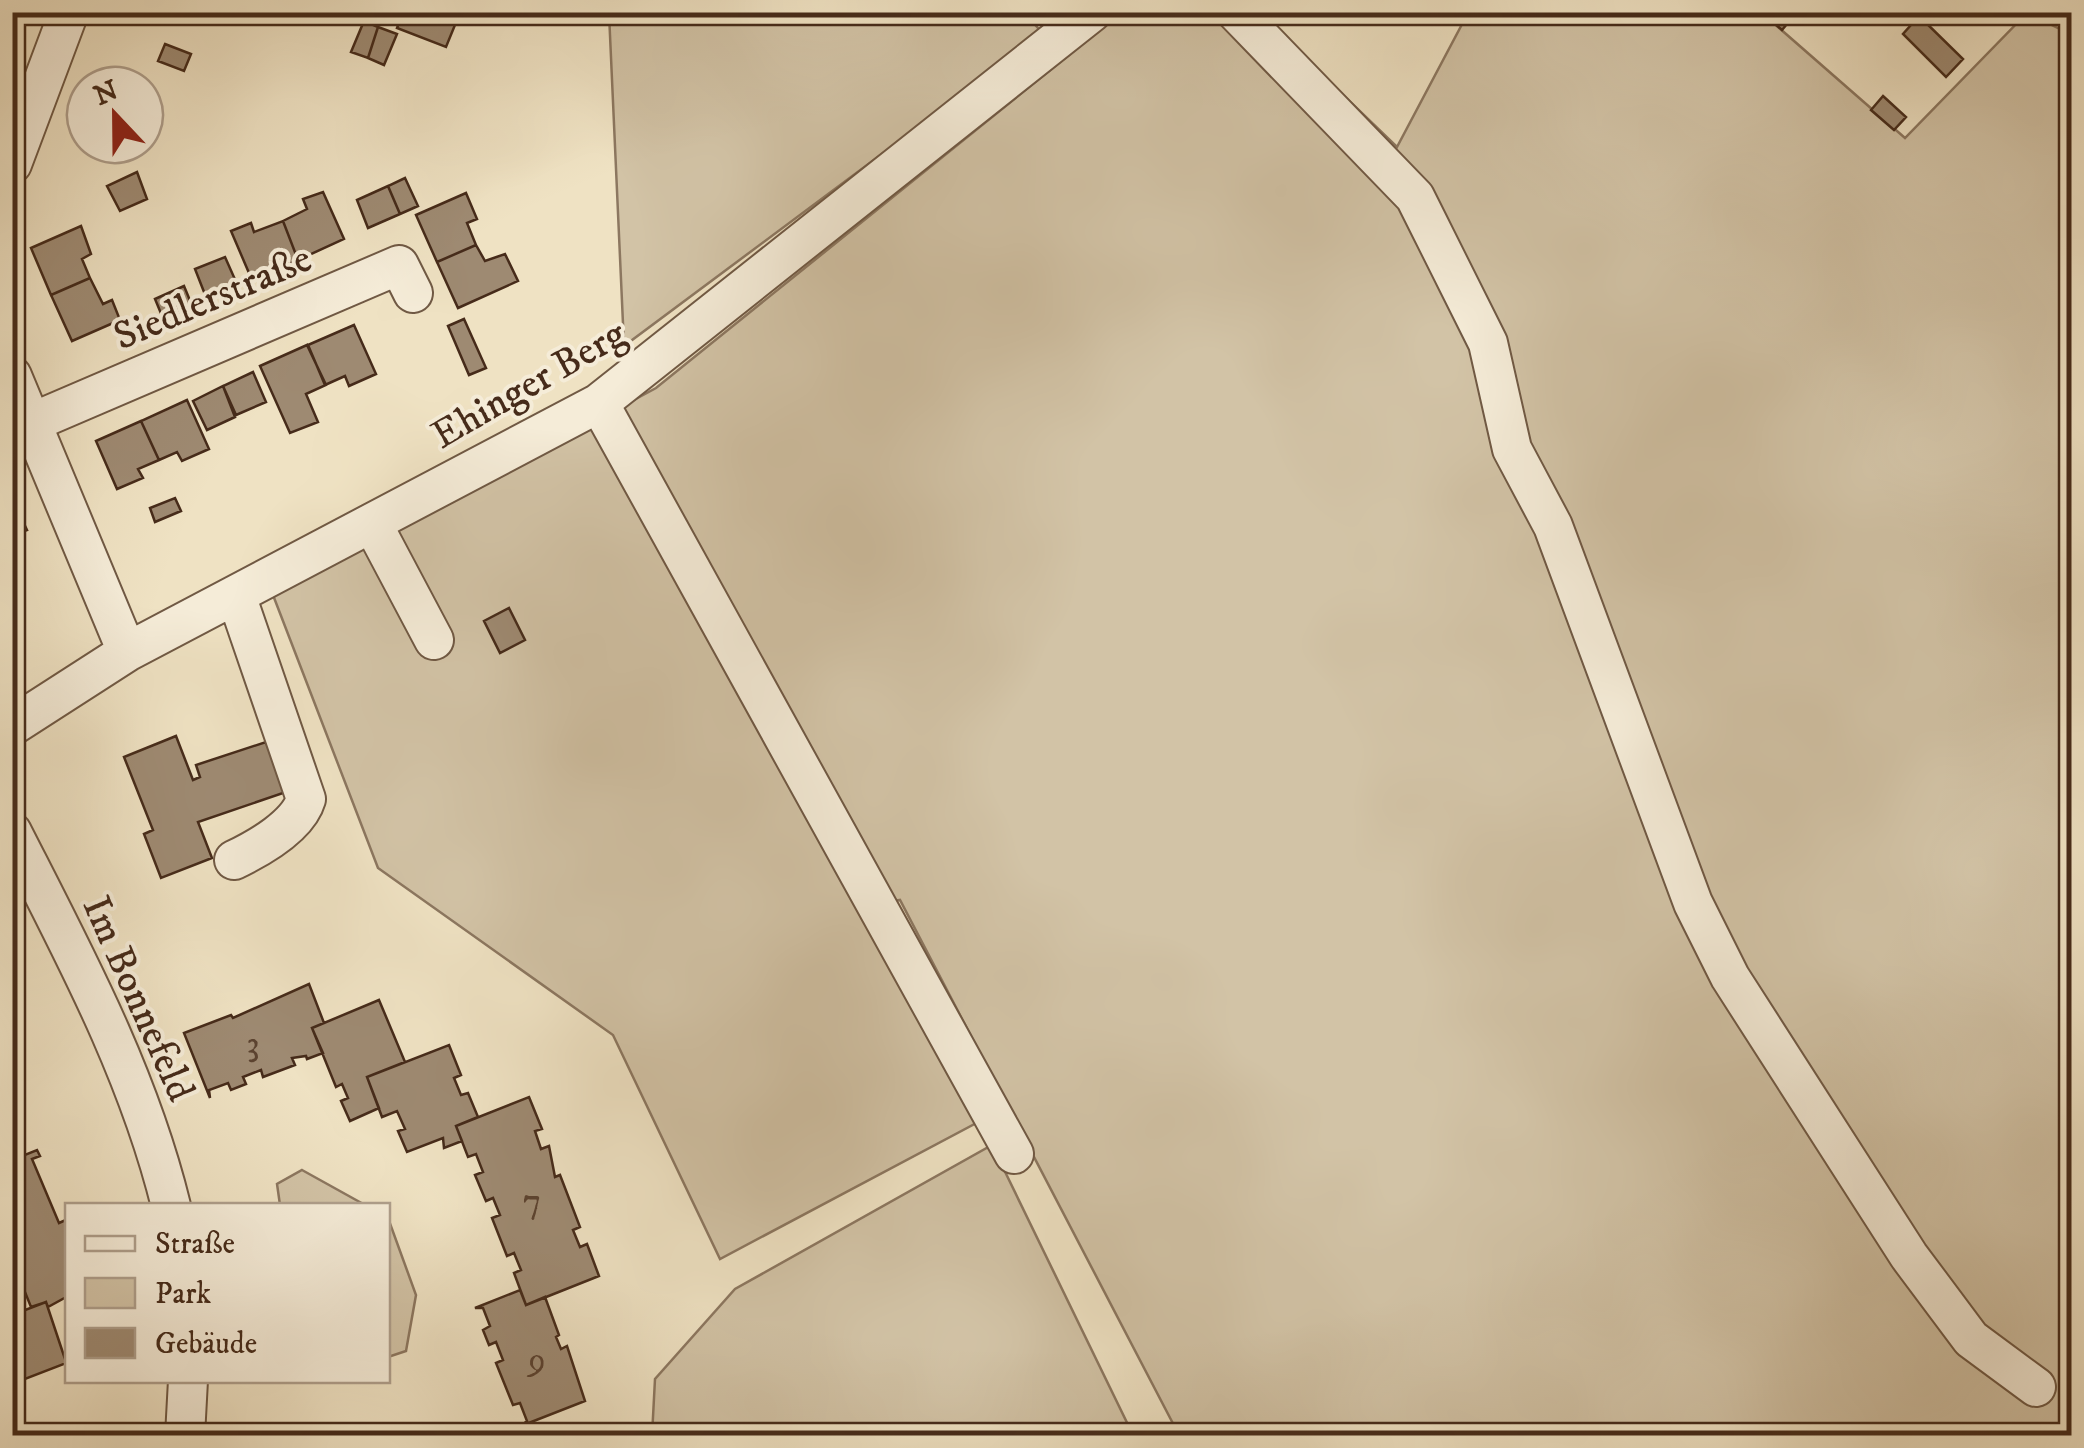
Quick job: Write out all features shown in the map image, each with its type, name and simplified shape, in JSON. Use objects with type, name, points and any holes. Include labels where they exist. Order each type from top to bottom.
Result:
[{"type":"street","points":[[12,164],[69,12]]},
{"type":"street","name":"Ehinger Berg","points":[[12,726],[127,652],[599,403],[1092,12]]},
{"type":"street","points":[[1236,12],[1415,197],[1488,343],[1512,449],[1552,526],[1693,903],[1730,977],[1909,1256],[1972,1340],[2036,1387]]},
{"type":"street","name":"Siedlerstraße","points":[[22,427],[399,265],[413,293]]},
{"type":"street","points":[[12,376],[22,427],[127,652]]},
{"type":"street","points":[[599,403],[1014,1154]]},
{"type":"street","points":[[372,522],[434,640]]},
{"type":"street","points":[[234,860],[257,849],[302,811],[306,799],[236,595]]},
{"type":"street","name":"Im Bonnefeld","points":[[12,832],[118,1042],[158,1155],[169,1203]]},
{"type":"street","points":[[185,1436],[188,1383]]},
{"type":"green space","points":[[609,13],[1025,13],[1043,34],[624,346]]},
{"type":"green space","points":[[1121,13],[1258,13],[1397,147],[1468,13],[1762,13],[1905,138],[2027,13],[2072,35],[2071,1435],[1179,1435],[900,900],[871,905],[982,1120],[720,1259],[613,1035],[378,868],[273,595],[656,388]]},
{"type":"green space","points":[[992,1145],[1133,1435],[652,1436],[655,1379],[735,1289]]},
{"type":"green space","points":[[302,1170],[361,1203],[280,1203],[277,1184]]},
{"type":"green space","points":[[390,1224],[416,1295],[406,1351],[390,1356]]},
{"type":"building","points":[[236,12],[262,12],[258,22]]},
{"type":"building","points":[[403,12],[450,12],[457,20],[446,47],[397,28]]},
{"type":"building","points":[[1762,12],[1797,12],[1782,30]]},
{"type":"building","points":[[1919,16],[1963,59],[1946,77],[1903,34]]},
{"type":"building","points":[[364,21],[378,27],[368,58],[351,52]]},
{"type":"building","points":[[378,27],[397,34],[384,65],[368,58]]},
{"type":"building","points":[[165,44],[191,54],[184,71],[158,61]]},
{"type":"building","points":[[1883,96],[1906,117],[1894,130],[1871,110]]},
{"type":"building","points":[[137,172],[147,199],[120,211],[107,186]]},
{"type":"building","points":[[405,178],[418,206],[400,214],[388,186]]},
{"type":"building","points":[[388,186],[400,214],[368,228],[357,200]]},
{"type":"building","points":[[323,192],[344,239],[298,260],[283,221],[307,209],[303,199]]},
{"type":"building","points":[[466,193],[477,219],[467,223],[476,245],[437,262],[416,215]]},
{"type":"building","points":[[283,221],[298,260],[252,280],[231,231],[251,223],[254,232]]},
{"type":"building","points":[[81,226],[91,254],[82,259],[90,278],[51,295],[31,248]]},
{"type":"building","points":[[476,245],[485,261],[505,254],[518,281],[458,308],[437,262]]},
{"type":"building","points":[[225,257],[237,284],[206,297],[195,269]]},
{"type":"building","points":[[90,278],[103,304],[112,300],[120,320],[72,341],[51,295]]},
{"type":"building","points":[[184,286],[196,315],[167,328],[155,299]]},
{"type":"building","points":[[464,319],[486,368],[469,375],[448,326]]},
{"type":"building","points":[[354,325],[376,374],[349,386],[345,376],[325,385],[308,345]]},
{"type":"building","points":[[307,345],[326,385],[306,394],[318,422],[290,433],[260,366]]},
{"type":"building","points":[[253,372],[266,402],[236,415],[223,386]]},
{"type":"building","points":[[223,386],[235,417],[207,430],[193,401]]},
{"type":"building","points":[[187,400],[209,449],[182,461],[177,452],[159,460],[141,421]]},
{"type":"building","points":[[141,421],[159,460],[138,469],[143,478],[117,489],[96,441]]},
{"type":"building","points":[[12,498],[27,530],[12,536]]},
{"type":"building","points":[[175,498],[181,511],[155,522],[150,508]]},
{"type":"building","points":[[509,608],[525,640],[500,653],[484,621]]},
{"type":"building","points":[[176,736],[193,780],[200,777],[196,765],[266,742],[286,792],[198,822],[212,858],[161,878],[144,834],[153,830],[124,757]]},
{"type":"building","points":[[309,984],[324,1023],[312,1028],[323,1053],[307,1059],[292,1058],[295,1065],[263,1077],[261,1070],[243,1077],[246,1084],[231,1090],[228,1083],[209,1090],[210,1098],[184,1033],[231,1015],[233,1018]]},
{"type":"building","points":[[379,1000],[405,1062],[367,1077],[379,1108],[350,1121],[341,1101],[348,1098],[342,1084],[336,1087],[312,1028]]},
{"type":"building","points":[[449,1045],[461,1075],[454,1078],[461,1095],[468,1093],[478,1117],[456,1126],[462,1141],[444,1148],[443,1138],[407,1152],[398,1131],[405,1129],[397,1111],[382,1117],[367,1077]]},
{"type":"building","points":[[529,1097],[542,1129],[535,1131],[541,1149],[549,1146],[555,1177],[560,1175],[580,1227],[573,1230],[580,1247],[587,1244],[599,1276],[526,1305],[514,1273],[521,1270],[514,1253],[507,1256],[492,1218],[500,1215],[493,1198],[486,1201],[475,1175],[483,1172],[476,1154],[468,1157],[456,1126]]},
{"type":"building","points":[[37,1150],[40,1156],[32,1159],[59,1223],[65,1220],[65,1298],[48,1307],[46,1302],[31,1307],[12,1260],[12,1160]]},
{"type":"building","points":[[520,1290],[526,1305],[545,1297],[559,1335],[556,1337],[561,1349],[567,1346],[585,1401],[521,1426],[527,1421],[520,1403],[513,1405],[496,1363],[503,1360],[496,1342],[489,1345],[483,1330],[490,1326],[483,1308],[475,1308]]},
{"type":"building","points":[[46,1302],[65,1363],[12,1384],[12,1315]]}]
